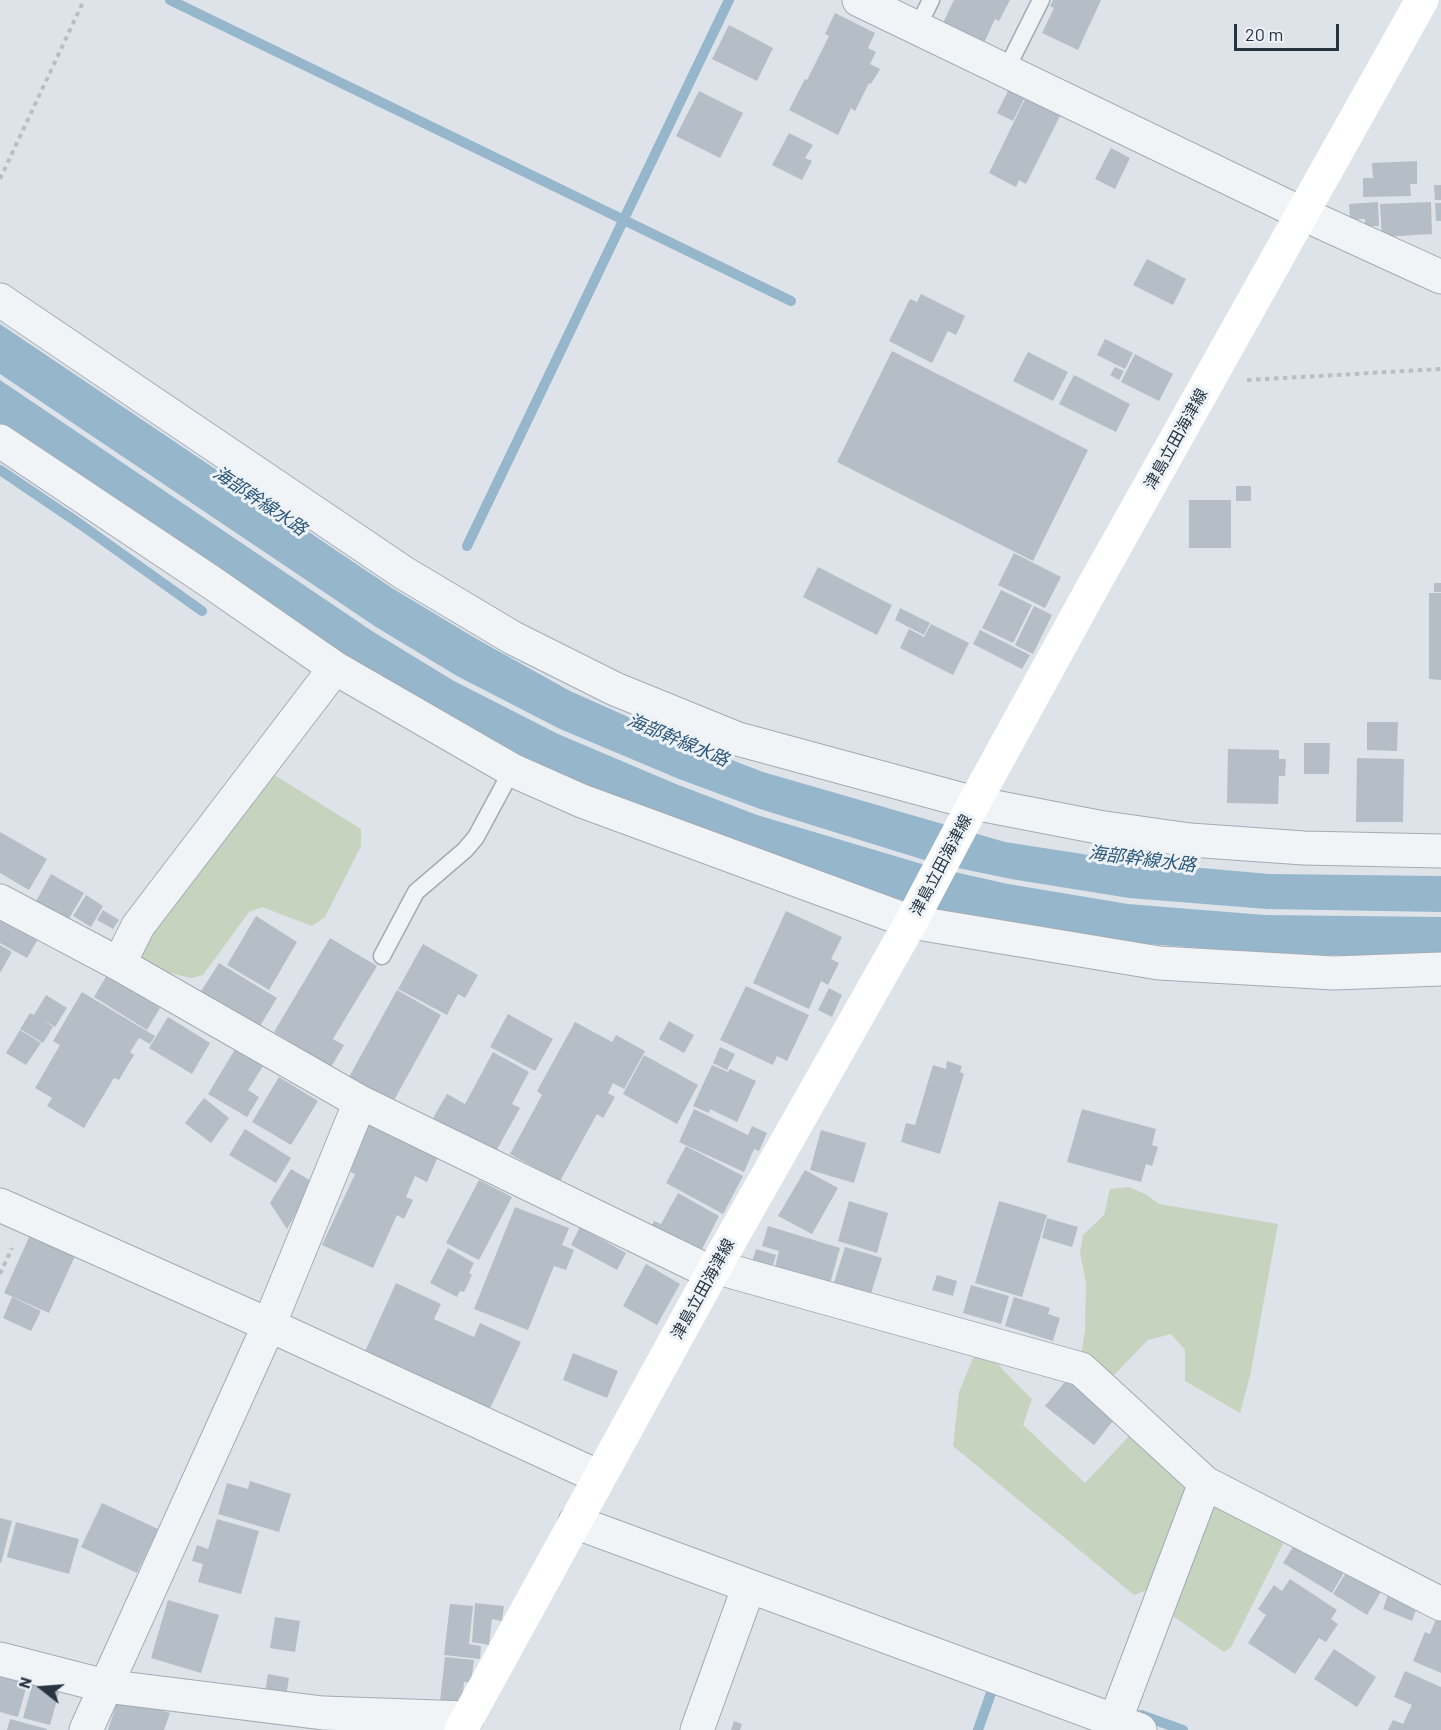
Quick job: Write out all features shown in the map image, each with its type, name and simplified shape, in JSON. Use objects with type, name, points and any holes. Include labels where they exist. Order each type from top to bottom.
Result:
[{"type":"main road","name":"津島立田海津線","points":[[464,1724],[713,1270],[911,922],[1091,590],[1422,0]]},
{"type":"street","points":[[859,0],[924,14],[1006,70],[1303,214],[1441,277]]},
{"type":"street","points":[[0,300],[404,573],[513,638],[615,689],[738,739],[968,814],[1098,827],[1190,840],[1304,848],[1441,851]]},
{"type":"street","points":[[0,441],[335,668],[512,770],[582,801],[911,922],[1159,963],[1334,973],[1441,969]]},
{"type":"street","points":[[118,964],[138,926],[335,668]]},
{"type":"street","points":[[0,901],[118,964],[360,1102],[713,1270],[1081,1369],[1205,1483],[1441,1604]]},
{"type":"street","points":[[86,1730],[269,1324],[360,1102]]},
{"type":"street","points":[[0,1205],[269,1324],[599,1478]]},
{"type":"street","points":[[575,1522],[1128,1725],[1205,1483]]},
{"type":"street","points":[[697,1730],[749,1586]]},
{"type":"street","points":[[0,1659],[105,1686],[323,1713],[464,1724]]},
{"type":"lane","points":[[1006,70],[1041,0]]},
{"type":"lane","points":[[382,956],[416,892],[465,850],[476,837],[512,770]]},
{"type":"path","points":[[0,179],[84,0]]},
{"type":"path","points":[[1208,383],[1441,369]]},
{"type":"green space","points":[[268,771],[361,829],[361,846],[325,917],[312,926],[262,907],[249,912],[203,975],[191,978],[158,970],[136,954]]},
{"type":"green space","points":[[1129,1187],[1147,1195],[1159,1204],[1278,1224],[1250,1376],[1240,1413],[1185,1381],[1185,1350],[1171,1334],[1148,1340],[1110,1379],[1081,1356],[1085,1330],[1086,1283],[1080,1253],[1083,1235],[1104,1215],[1110,1189]]},
{"type":"green space","points":[[976,1351],[991,1355],[1032,1399],[1023,1425],[1085,1483],[1131,1434],[1186,1486],[1149,1589],[1134,1595],[953,1446],[959,1392]]},
{"type":"green space","points":[[1203,1501],[1282,1534],[1283,1544],[1231,1647],[1224,1652],[1163,1609]]},
{"type":"water","name":"海部幹線水路","points":[[0,324],[392,588],[570,691],[682,741],[763,772],[1005,842],[1134,862],[1269,874],[1441,876],[1441,912],[1267,909],[1129,898],[1011,879],[934,863],[760,809],[679,779],[560,729],[457,676],[376,627],[0,374]]},
{"type":"water","points":[[0,380],[372,631],[454,681],[558,734],[676,784],[757,815],[932,867],[1008,884],[1128,904],[1265,915],[1441,917],[1441,956],[1289,955],[1135,943],[990,921],[914,904],[723,842],[596,791],[531,761],[428,707],[345,658],[0,424]]},
{"type":"building","points":[[954,0],[1010,0],[999,21],[995,19],[984,43],[943,23]]},
{"type":"building","points":[[1053,0],[1101,0],[1078,50],[1042,33],[1054,8],[1050,6]]},
{"type":"building","points":[[835,13],[875,33],[868,48],[876,52],[870,64],[880,69],[871,84],[869,83],[855,111],[851,108],[838,135],[789,110],[829,36],[825,34]]},
{"type":"building","points":[[729,25],[773,48],[757,81],[712,59]]},
{"type":"building","points":[[1010,87],[1026,95],[1013,121],[997,113]]},
{"type":"building","points":[[699,91],[743,113],[720,158],[676,136]]},
{"type":"building","points":[[1025,99],[1060,116],[1026,184],[1019,180],[1016,187],[989,173]]},
{"type":"building","points":[[789,133],[813,145],[805,158],[812,161],[802,180],[772,165]]},
{"type":"building","points":[[1111,148],[1130,158],[1115,189],[1095,179]]},
{"type":"building","points":[[1417,161],[1417,184],[1410,184],[1411,196],[1363,197],[1363,178],[1373,178],[1372,163]]},
{"type":"building","points":[[1434,185],[1441,185],[1441,200],[1435,200]]},
{"type":"building","points":[[1378,202],[1379,226],[1365,226],[1365,219],[1350,220],[1349,204]]},
{"type":"building","points":[[1431,202],[1432,234],[1382,237],[1380,204]]},
{"type":"building","points":[[1435,203],[1441,203],[1441,221],[1436,221]]},
{"type":"building","points":[[1147,259],[1186,279],[1173,305],[1133,285]]},
{"type":"building","points":[[921,294],[965,316],[956,335],[948,331],[932,363],[889,341],[910,299],[917,302]]},
{"type":"building","points":[[1105,339],[1133,353],[1125,369],[1097,355]]},
{"type":"building","points":[[892,351],[1088,450],[1033,561],[837,462]]},
{"type":"building","points":[[1028,352],[1068,372],[1053,401],[1013,381]]},
{"type":"building","points":[[1135,354],[1173,374],[1159,401],[1121,382]]},
{"type":"building","points":[[1115,367],[1124,371],[1119,380],[1110,375]]},
{"type":"building","points":[[1074,375],[1130,404],[1116,432],[1059,404]]},
{"type":"building","points":[[1236,486],[1251,486],[1251,501],[1236,501]]},
{"type":"building","points":[[1189,500],[1231,500],[1231,548],[1189,548]]},
{"type":"building","points":[[1014,553],[1061,577],[1045,608],[998,585]]},
{"type":"building","points":[[818,567],[892,605],[877,635],[803,597]]},
{"type":"building","points":[[1434,583],[1441,583],[1441,592],[1434,592]]},
{"type":"building","points":[[1001,590],[1032,605],[1013,643],[982,628]]},
{"type":"building","points":[[1429,593],[1441,593],[1441,680],[1429,679]]},
{"type":"building","points":[[1034,606],[1052,615],[1033,654],[1015,645]]},
{"type":"building","points":[[900,608],[930,623],[924,635],[895,620]]},
{"type":"building","points":[[931,624],[969,643],[953,675],[900,648],[909,629],[924,637]]},
{"type":"building","points":[[980,630],[1030,655],[1022,669],[973,644]]},
{"type":"building","points":[[1367,722],[1398,722],[1397,751],[1367,750]]},
{"type":"building","points":[[1304,743],[1330,743],[1329,774],[1304,774]]},
{"type":"building","points":[[1228,749],[1279,750],[1279,759],[1286,759],[1285,776],[1279,776],[1278,804],[1227,803]]},
{"type":"building","points":[[1357,758],[1404,759],[1403,822],[1356,822]]},
{"type":"building","points":[[0,832],[47,859],[29,890],[0,873]]},
{"type":"building","points":[[51,874],[84,893],[67,922],[35,903]]},
{"type":"building","points":[[86,895],[103,906],[91,927],[73,916]]},
{"type":"building","points":[[0,910],[41,934],[27,958],[0,943]]},
{"type":"building","points":[[103,910],[119,920],[113,929],[97,920]]},
{"type":"building","points":[[786,911],[842,937],[831,959],[839,963],[828,985],[821,981],[809,1009],[753,983]]},
{"type":"building","points":[[256,916],[297,942],[269,990],[227,965]]},
{"type":"building","points":[[330,938],[377,966],[333,1039],[344,1045],[331,1067],[274,1032]]},
{"type":"building","points":[[423,944],[478,975],[465,998],[458,994],[447,1015],[398,989]]},
{"type":"building","points":[[0,945],[12,952],[0,973]]},
{"type":"building","points":[[219,963],[277,998],[258,1029],[200,993]]},
{"type":"building","points":[[107,975],[160,1008],[147,1030],[94,997]]},
{"type":"building","points":[[746,986],[809,1015],[787,1061],[777,1056],[773,1065],[720,1040]]},
{"type":"building","points":[[829,988],[842,995],[832,1017],[818,1010]]},
{"type":"building","points":[[397,990],[441,1015],[393,1102],[349,1077]]},
{"type":"building","points":[[82,992],[155,1036],[150,1044],[139,1038],[130,1052],[134,1055],[119,1080],[114,1078],[84,1128],[47,1106],[52,1098],[35,1088],[60,1045],[53,1041]]},
{"type":"building","points":[[46,995],[67,1008],[55,1027],[43,1020],[53,1027],[43,1043],[20,1029],[30,1013],[34,1015]]},
{"type":"building","points":[[508,1014],[553,1039],[535,1071],[490,1047]]},
{"type":"building","points":[[168,1017],[210,1043],[192,1074],[149,1048]]},
{"type":"building","points":[[669,1021],[694,1035],[684,1053],[659,1039]]},
{"type":"building","points":[[575,1022],[612,1042],[616,1035],[645,1051],[624,1089],[613,1083],[608,1093],[615,1097],[603,1118],[597,1114],[560,1181],[510,1154],[542,1095],[537,1091]]},
{"type":"building","points":[[20,1030],[41,1043],[26,1065],[6,1053]]},
{"type":"building","points":[[237,1046],[265,1063],[248,1090],[259,1097],[247,1117],[208,1094]]},
{"type":"building","points":[[720,1047],[735,1054],[727,1070],[713,1063]]},
{"type":"building","points":[[493,1052],[529,1072],[512,1104],[520,1108],[495,1153],[433,1118],[447,1094],[465,1104]]},
{"type":"building","points":[[644,1055],[698,1085],[677,1124],[623,1094]]},
{"type":"building","points":[[947,1061],[962,1066],[960,1072],[964,1074],[940,1154],[901,1142],[906,1123],[915,1125],[933,1065],[946,1069]]},
{"type":"building","points":[[712,1065],[728,1072],[730,1069],[756,1081],[737,1122],[710,1109],[709,1113],[693,1106]]},
{"type":"building","points":[[279,1077],[318,1101],[291,1145],[252,1122]]},
{"type":"building","points":[[204,1098],[229,1118],[211,1143],[185,1123]]},
{"type":"building","points":[[694,1109],[748,1135],[752,1126],[767,1133],[759,1151],[754,1149],[744,1172],[679,1142]]},
{"type":"building","points":[[1082,1109],[1156,1129],[1152,1145],[1158,1147],[1152,1166],[1146,1164],[1141,1182],[1067,1162]]},
{"type":"building","points":[[370,1120],[440,1152],[427,1182],[415,1176],[406,1197],[413,1200],[404,1219],[397,1215],[373,1268],[322,1245],[355,1174],[347,1170]]},
{"type":"building","points":[[245,1129],[291,1158],[276,1183],[229,1155]]},
{"type":"building","points":[[821,1130],[866,1143],[854,1183],[810,1170]]},
{"type":"building","points":[[686,1146],[743,1176],[723,1214],[666,1183]]},
{"type":"building","points":[[291,1169],[314,1183],[287,1229],[270,1203]]},
{"type":"building","points":[[805,1170],[838,1188],[812,1234],[778,1216]]},
{"type":"building","points":[[479,1180],[512,1197],[479,1260],[446,1243]]},
{"type":"building","points":[[678,1193],[719,1216],[701,1251],[650,1229],[654,1221],[661,1224]]},
{"type":"building","points":[[849,1201],[888,1213],[877,1253],[838,1241]]},
{"type":"building","points":[[999,1201],[1047,1215],[1022,1297],[975,1283]]},
{"type":"building","points":[[515,1207],[569,1228],[562,1245],[574,1250],[566,1270],[554,1266],[528,1330],[474,1309]]},
{"type":"building","points":[[1047,1218],[1078,1227],[1072,1247],[1042,1238]]},
{"type":"building","points":[[768,1226],[840,1248],[829,1287],[774,1271],[779,1251],[762,1246]]},
{"type":"building","points":[[580,1227],[626,1253],[617,1270],[571,1245]]},
{"type":"building","points":[[30,1235],[75,1256],[49,1313],[4,1293]]},
{"type":"building","points":[[845,1247],[882,1258],[869,1300],[832,1289]]},
{"type":"building","points":[[448,1248],[474,1263],[469,1273],[472,1275],[464,1292],[460,1291],[457,1297],[430,1283]]},
{"type":"building","points":[[756,1249],[776,1255],[771,1271],[751,1265]]},
{"type":"building","points":[[646,1264],[680,1284],[657,1325],[623,1306]]},
{"type":"building","points":[[937,1275],[957,1281],[953,1296],[932,1290]]},
{"type":"building","points":[[396,1283],[441,1304],[434,1319],[474,1337],[480,1323],[521,1342],[488,1413],[363,1356]]},
{"type":"building","points":[[971,1285],[1009,1296],[1001,1324],[963,1313]]},
{"type":"building","points":[[12,1297],[41,1311],[31,1331],[3,1318]]},
{"type":"building","points":[[1014,1297],[1050,1308],[1048,1314],[1060,1318],[1053,1341],[1005,1326]]},
{"type":"building","points":[[573,1353],[618,1371],[607,1398],[563,1380]]},
{"type":"building","points":[[1068,1378],[1116,1417],[1094,1445],[1045,1406]]},
{"type":"building","points":[[250,1481],[291,1494],[279,1532],[218,1514],[227,1483],[248,1489]]},
{"type":"building","points":[[102,1503],[158,1529],[137,1573],[81,1547]]},
{"type":"building","points":[[0,1518],[12,1521],[1,1563],[0,1563]]},
{"type":"building","points":[[217,1519],[259,1531],[241,1594],[198,1582],[203,1564],[192,1561],[197,1545],[208,1549]]},
{"type":"building","points":[[16,1522],[79,1539],[69,1574],[7,1557]]},
{"type":"building","points":[[1299,1537],[1347,1567],[1332,1593],[1283,1563]]},
{"type":"building","points":[[1350,1566],[1384,1587],[1367,1615],[1333,1594]]},
{"type":"building","points":[[1290,1579],[1337,1610],[1331,1619],[1338,1624],[1326,1642],[1319,1638],[1295,1674],[1248,1643],[1266,1615],[1258,1609],[1274,1585],[1282,1591]]},
{"type":"building","points":[[1388,1595],[1417,1607],[1412,1621],[1383,1609]]},
{"type":"building","points":[[168,1600],[219,1615],[201,1673],[151,1658]]},
{"type":"building","points":[[475,1603],[504,1606],[502,1621],[492,1619],[489,1645],[472,1642]]},
{"type":"building","points":[[450,1604],[473,1606],[469,1644],[481,1646],[480,1659],[444,1655]]},
{"type":"building","points":[[1437,1616],[1441,1618],[1441,1673],[1413,1661],[1425,1632],[1430,1634]]},
{"type":"building","points":[[275,1617],[300,1621],[295,1652],[270,1648]]},
{"type":"building","points":[[1334,1649],[1376,1677],[1357,1707],[1314,1679]]},
{"type":"building","points":[[445,1657],[474,1660],[471,1683],[464,1682],[462,1703],[440,1701]]},
{"type":"building","points":[[1405,1671],[1441,1687],[1441,1730],[1388,1730],[1393,1720],[1403,1724],[1412,1705],[1394,1697]]},
{"type":"building","points":[[0,1674],[28,1681],[18,1717],[0,1712]]},
{"type":"building","points":[[268,1674],[289,1678],[286,1696],[265,1692]]},
{"type":"building","points":[[34,1678],[61,1686],[50,1725],[23,1718]]},
{"type":"building","points":[[119,1696],[170,1713],[164,1730],[108,1730]]},
{"type":"building","points":[[10,1719],[47,1729],[47,1730],[7,1730]]},
{"type":"building","points":[[734,1721],[742,1724],[740,1730],[731,1730]]},
{"type":"waterway","points":[[170,0],[791,301]]},
{"type":"waterway","points":[[467,546],[729,0]]},
{"type":"waterway","points":[[0,470],[202,611]]},
{"type":"waterway","points":[[978,1730],[991,1693]]},
{"type":"waterway","points":[[1141,1715],[1183,1730]]}]
